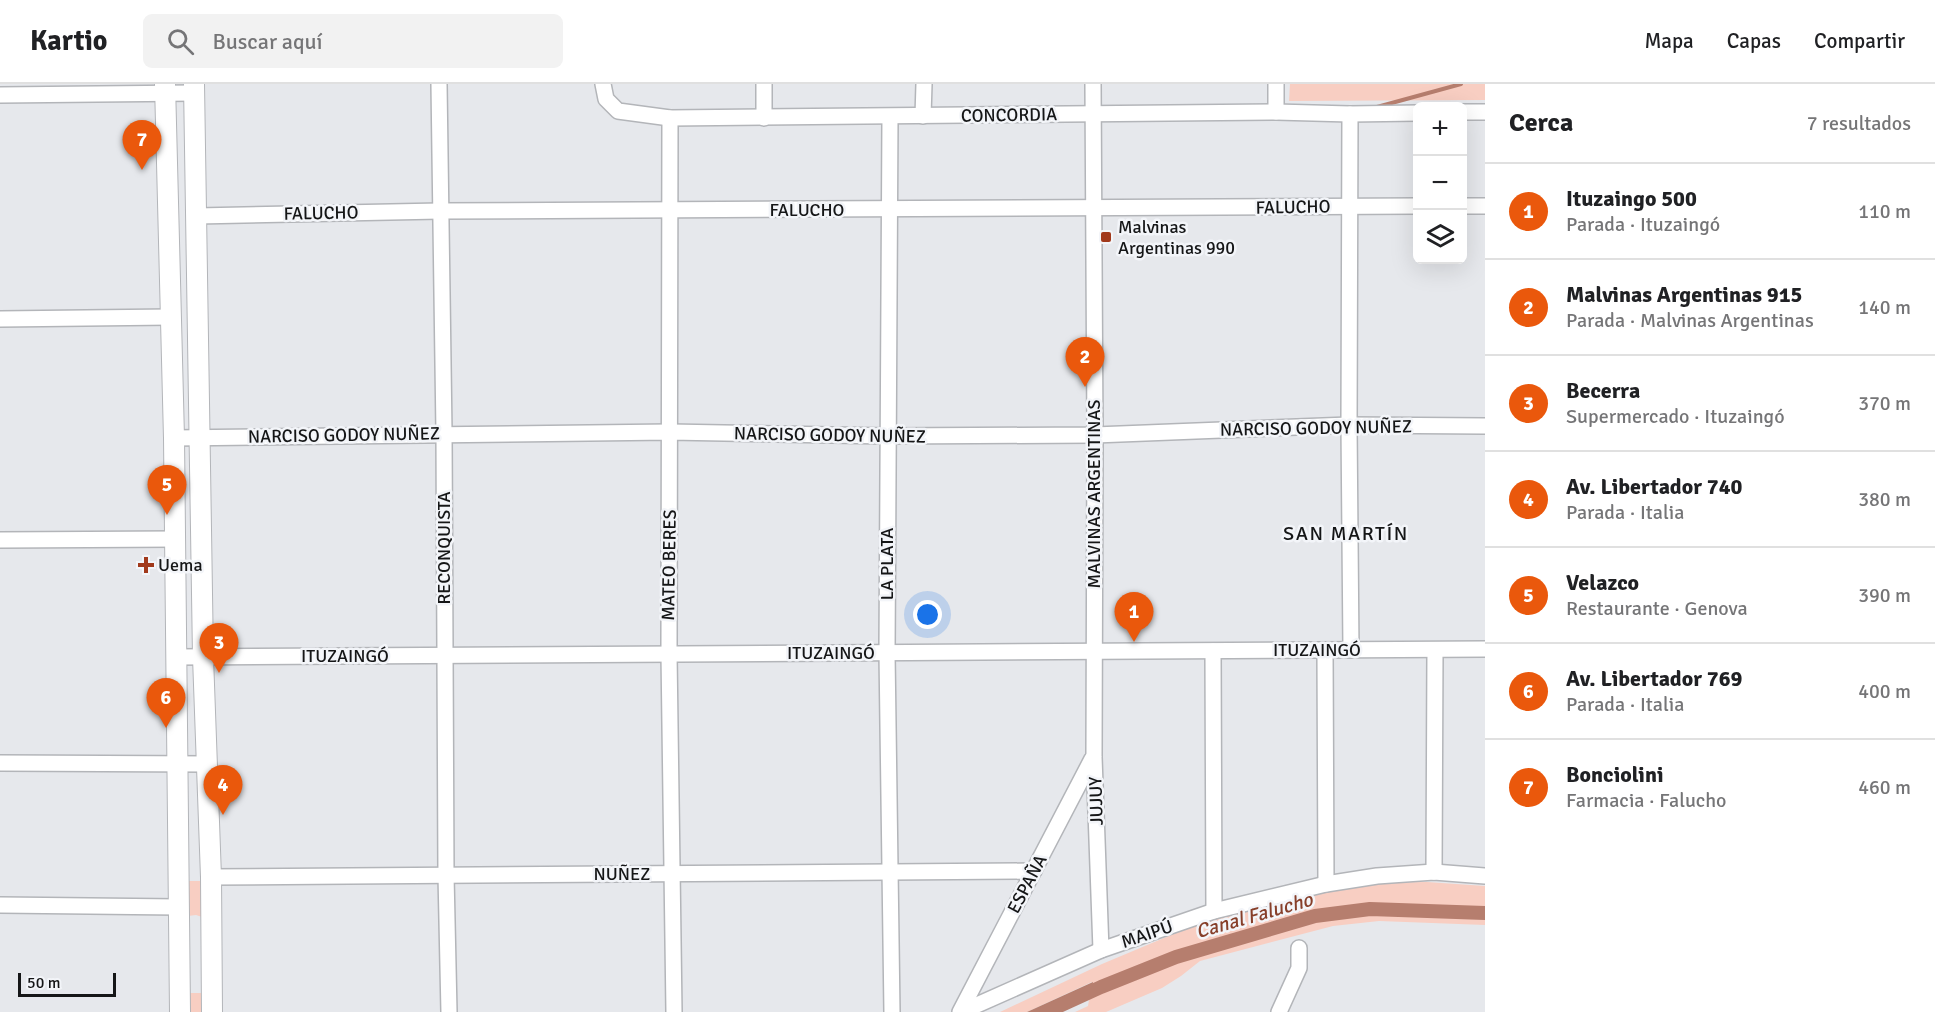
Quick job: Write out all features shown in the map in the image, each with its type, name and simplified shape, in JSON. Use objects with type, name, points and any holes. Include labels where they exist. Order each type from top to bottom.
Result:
[{"type":"main road","points":[[194,88],[203,657],[211,877],[212,1012]]},
{"type":"main road","points":[[165,89],[176,539],[180,1012]]},
{"type":"street","name":"RECONQUISTA","points":[[439,84],[449,1012]]},
{"type":"street","points":[[764,84],[764,118]]},
{"type":"street","points":[[923,116],[924,84]]},
{"type":"street","name":"MALVINAS ARGENTINAS","points":[[1093,84],[1094,652]]},
{"type":"street","points":[[1276,84],[1276,112]]},
{"type":"street","points":[[0,95],[194,88]]},
{"type":"street","name":"CONCORDIA","points":[[605,92],[618,111],[670,118],[1276,112],[1413,113]]},
{"type":"street","points":[[1467,112],[1485,112]]},
{"type":"street","points":[[1350,114],[1351,650]]},
{"type":"street","name":"LA PLATA","points":[[890,117],[887,653],[892,1012]]},
{"type":"street","name":"MATEO BERES","points":[[670,118],[669,654],[670,874],[674,1012]]},
{"type":"street","name":"FALUCHO","points":[[197,216],[440,211],[1413,206]]},
{"type":"street","points":[[1467,206],[1485,206]]},
{"type":"street","points":[[0,319],[171,317]]},
{"type":"street","name":"NARCISO GODOY NUÑEZ","points":[[174,438],[670,432],[888,436],[1095,435],[1349,425],[1485,426]]},
{"type":"street","points":[[0,540],[176,539]]},
{"type":"street","name":"ITUZAINGÓ","points":[[176,657],[1485,649]]},
{"type":"street","points":[[1325,650],[1326,884]]},
{"type":"street","points":[[1434,872],[1435,650]]},
{"type":"street","points":[[1213,651],[1214,911]]},
{"type":"street","name":"JUJUY","points":[[1094,652],[1094,757],[1101,950]]},
{"type":"street","name":"ESPAÑA","points":[[960,1012],[1094,757]]},
{"type":"street","points":[[0,763],[207,764]]},
{"type":"street","name":"NUÑEZ","points":[[211,877],[1034,871]]},
{"type":"street","name":"MAIPÚ","points":[[960,1012],[1101,950],[1214,911],[1326,884],[1377,876],[1434,872],[1485,876]]},
{"type":"street","points":[[0,905],[178,907]]},
{"type":"street","points":[[1279,1012],[1299,968],[1299,948]]},
{"type":"shaded area","points":[[1290,84],[1485,84],[1485,100],[1289,101]]},
{"type":"shaded area","points":[[178,881],[211,881],[202,917],[188,916]]},
{"type":"shaded area","points":[[1427,882],[1485,886],[1485,925],[1379,921],[1333,926],[1200,961],[1162,988],[1106,1012],[1075,1012],[1088,1006],[1092,982],[1027,1012],[1000,1012],[1102,964],[1183,930],[1247,907],[1349,883]]},
{"type":"shaded area","points":[[1093,982],[1091,996],[1058,1012],[1027,1012]]},
{"type":"shaded area","points":[[187,993],[204,993],[204,1012],[188,1012]]},
{"type":"waterway","points":[[1377,107],[1461,84]]},
{"type":"waterway","name":"Canal Falucho","points":[[1046,1012],[1176,957],[1315,916],[1370,909],[1485,913]]},
{"type":"place","name":"Bonciolini","points":[[142,170]]},
{"type":"place","name":"Malvinas Argentinas 990","points":[[1106,237]]},
{"type":"place","name":"Malvinas Argentinas 915","points":[[1085,387]]},
{"type":"place","name":"Velazco","points":[[167,515]]},
{"type":"place","name":"Uema","points":[[146,565]]},
{"type":"place","name":"Ituzaingo 500","points":[[1134,642]]},
{"type":"place","name":"Becerra","points":[[219,673]]},
{"type":"place","name":"Av. Libertador 769","points":[[166,728]]},
{"type":"place","name":"Av. Libertador 740","points":[[223,815]]},
{"type":"district","name":"SAN MARTÍN","points":[[1346,533]]}]
